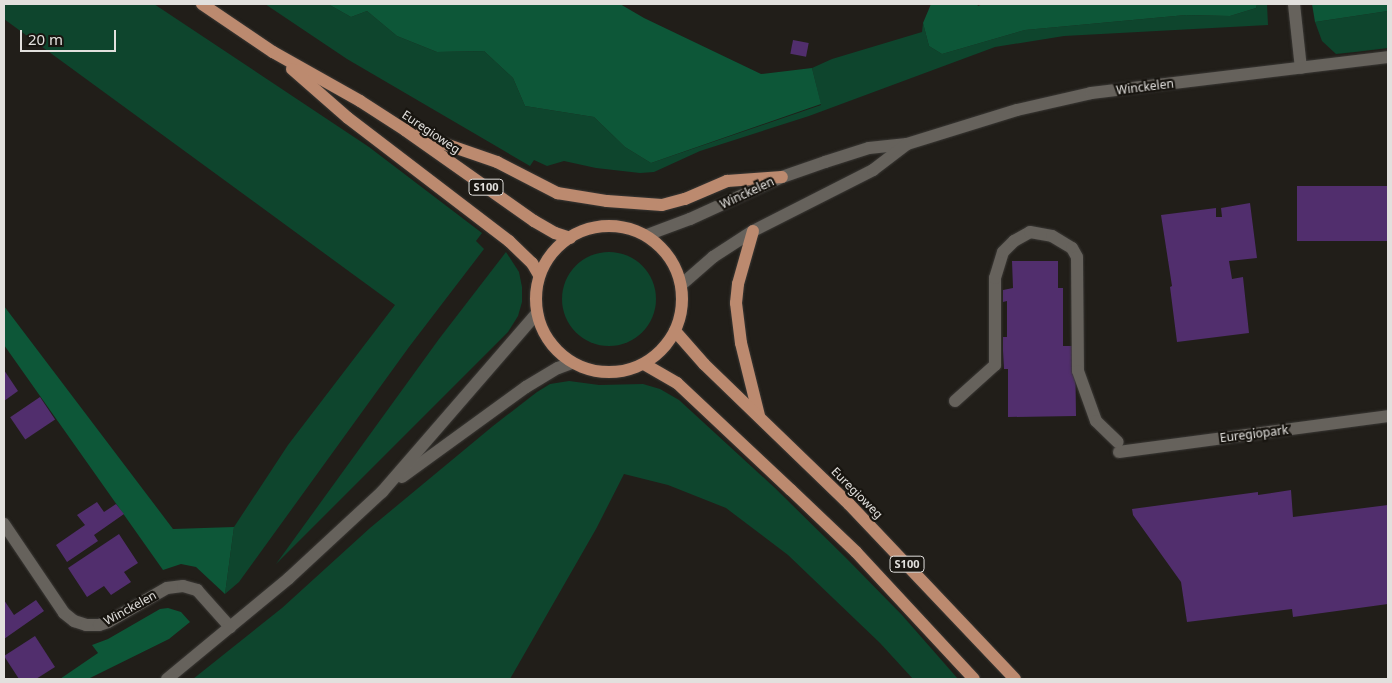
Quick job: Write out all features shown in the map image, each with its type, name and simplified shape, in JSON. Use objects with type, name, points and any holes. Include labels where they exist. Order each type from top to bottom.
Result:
[{"type":"main road","name":"Euregioweg","points":[[202,4],[273,52],[360,101],[405,130],[534,221],[555,233],[570,238]]},
{"type":"main road","name":"Euregioweg","points":[[273,52],[348,118],[520,250],[539,275]]},
{"type":"main road","points":[[405,130],[497,162],[557,193],[607,201],[662,205],[685,199],[727,181],[782,177]]},
{"type":"main road","points":[[608,226],[629,228],[647,235],[664,250],[675,266],[681,285],[682,308],[675,331],[662,350],[644,364],[626,371],[606,373],[589,370],[572,362],[554,348],[543,332],[537,313],[536,292],[539,275],[555,249],[570,238],[587,229],[608,226]]},
{"type":"main road","points":[[753,231],[738,284],[736,303],[741,343],[750,373],[759,416]]},
{"type":"main road","name":"Euregioweg","points":[[675,331],[704,364],[855,511],[1015,679]]},
{"type":"main road","name":"S100","points":[[644,364],[677,383],[856,552],[974,679]]},
{"type":"street","points":[[1294,4],[1301,68]]},
{"type":"street","name":"Winckelen","points":[[647,235],[690,219],[782,177],[869,148],[907,144],[1017,110],[1091,93],[1388,58]]},
{"type":"street","name":"Winckelen","points":[[681,285],[713,257],[753,231],[874,170],[907,144]]},
{"type":"street","name":"Euregiopark","points":[[955,401],[996,365],[995,278],[1003,252],[1014,241],[1030,232],[1052,236],[1072,248],[1077,257],[1078,371],[1096,421],[1118,447],[1388,416]]},
{"type":"street","points":[[167,679],[289,578],[382,492],[537,313]]},
{"type":"street","points":[[382,492],[526,387],[572,362]]},
{"type":"street","name":"Winckelen","points":[[4,524],[64,613],[74,621],[86,625],[99,625],[108,622],[167,588],[183,586],[196,590],[230,627]]},
{"type":"green space","points":[[4,4],[154,4],[369,147],[482,233],[476,241],[484,249],[409,347],[239,582],[225,594],[234,527],[288,445],[395,305],[4,19]]},
{"type":"green space","points":[[265,4],[328,4],[351,17],[367,11],[397,36],[437,52],[484,51],[513,78],[525,106],[594,117],[625,147],[651,163],[821,105],[812,68],[832,59],[922,32],[923,23],[929,46],[942,54],[1025,30],[1186,15],[1230,16],[1256,8],[1257,4],[1267,4],[1268,25],[1064,36],[995,47],[809,116],[700,151],[654,172],[640,173],[596,168],[564,161],[547,166],[534,160],[530,166],[347,59]]},
{"type":"green space","points":[[328,4],[620,4],[644,18],[761,74],[812,68],[821,104],[651,163],[625,147],[594,117],[525,106],[513,78],[484,51],[437,52],[397,36],[367,11],[351,17]]},
{"type":"green space","points":[[931,4],[977,4],[978,6],[983,4],[1257,4],[1256,8],[1230,16],[1186,15],[1025,30],[942,54],[929,46],[923,23]]},
{"type":"green space","points":[[1312,4],[1388,4],[1388,11],[1315,22]]},
{"type":"green space","points":[[1388,11],[1388,48],[1336,54],[1322,41],[1315,22]]},
{"type":"green space","points":[[506,252],[519,272],[522,287],[522,302],[518,316],[508,332],[276,564],[439,339]]},
{"type":"green space","points":[[609,252],[627,255],[642,266],[653,281],[656,299],[653,317],[642,332],[627,343],[609,346],[591,343],[576,332],[565,317],[562,299],[565,281],[576,266],[591,255]]},
{"type":"green space","points":[[4,306],[173,529],[234,527],[225,594],[196,567],[181,564],[163,570],[4,345]]},
{"type":"green space","points":[[569,381],[599,385],[643,384],[660,389],[679,400],[775,488],[847,559],[902,615],[958,679],[913,679],[880,643],[788,555],[726,508],[668,485],[624,474],[596,529],[510,679],[193,679],[282,608],[370,528],[493,426],[550,384]]},
{"type":"green space","points":[[168,608],[181,612],[190,622],[169,639],[88,679],[60,679],[98,653],[92,645],[108,639],[160,609]]},
{"type":"building","points":[[793,40],[809,43],[806,57],[790,54]]},
{"type":"building","points":[[1297,186],[1388,186],[1388,241],[1297,241]]},
{"type":"building","points":[[1250,203],[1257,258],[1229,261],[1232,279],[1243,277],[1249,333],[1177,342],[1170,287],[1172,286],[1161,215],[1216,208],[1216,217],[1222,217],[1221,208]]},
{"type":"building","points":[[1012,261],[1058,261],[1058,288],[1063,288],[1063,346],[1075,346],[1076,416],[1008,417],[1008,369],[1004,369],[1003,351],[1003,337],[1007,337],[1007,301],[1003,302],[1003,290],[1013,288]]},
{"type":"building","points":[[4,370],[18,391],[4,401]]},
{"type":"building","points":[[40,397],[55,419],[25,440],[10,417]]},
{"type":"building","points":[[1291,490],[1293,517],[1388,505],[1388,604],[1293,617],[1292,609],[1187,622],[1181,582],[1133,515],[1132,509],[1258,492],[1258,495]]},
{"type":"building","points":[[97,502],[104,512],[116,504],[124,514],[94,535],[98,541],[67,562],[56,545],[85,525],[77,515]]},
{"type":"building","points":[[119,534],[138,563],[124,572],[131,582],[111,595],[104,586],[87,597],[68,568]]},
{"type":"building","points":[[4,600],[14,615],[36,600],[44,611],[4,639]]},
{"type":"building","points":[[35,636],[55,667],[36,679],[19,679],[4,656]]}]
